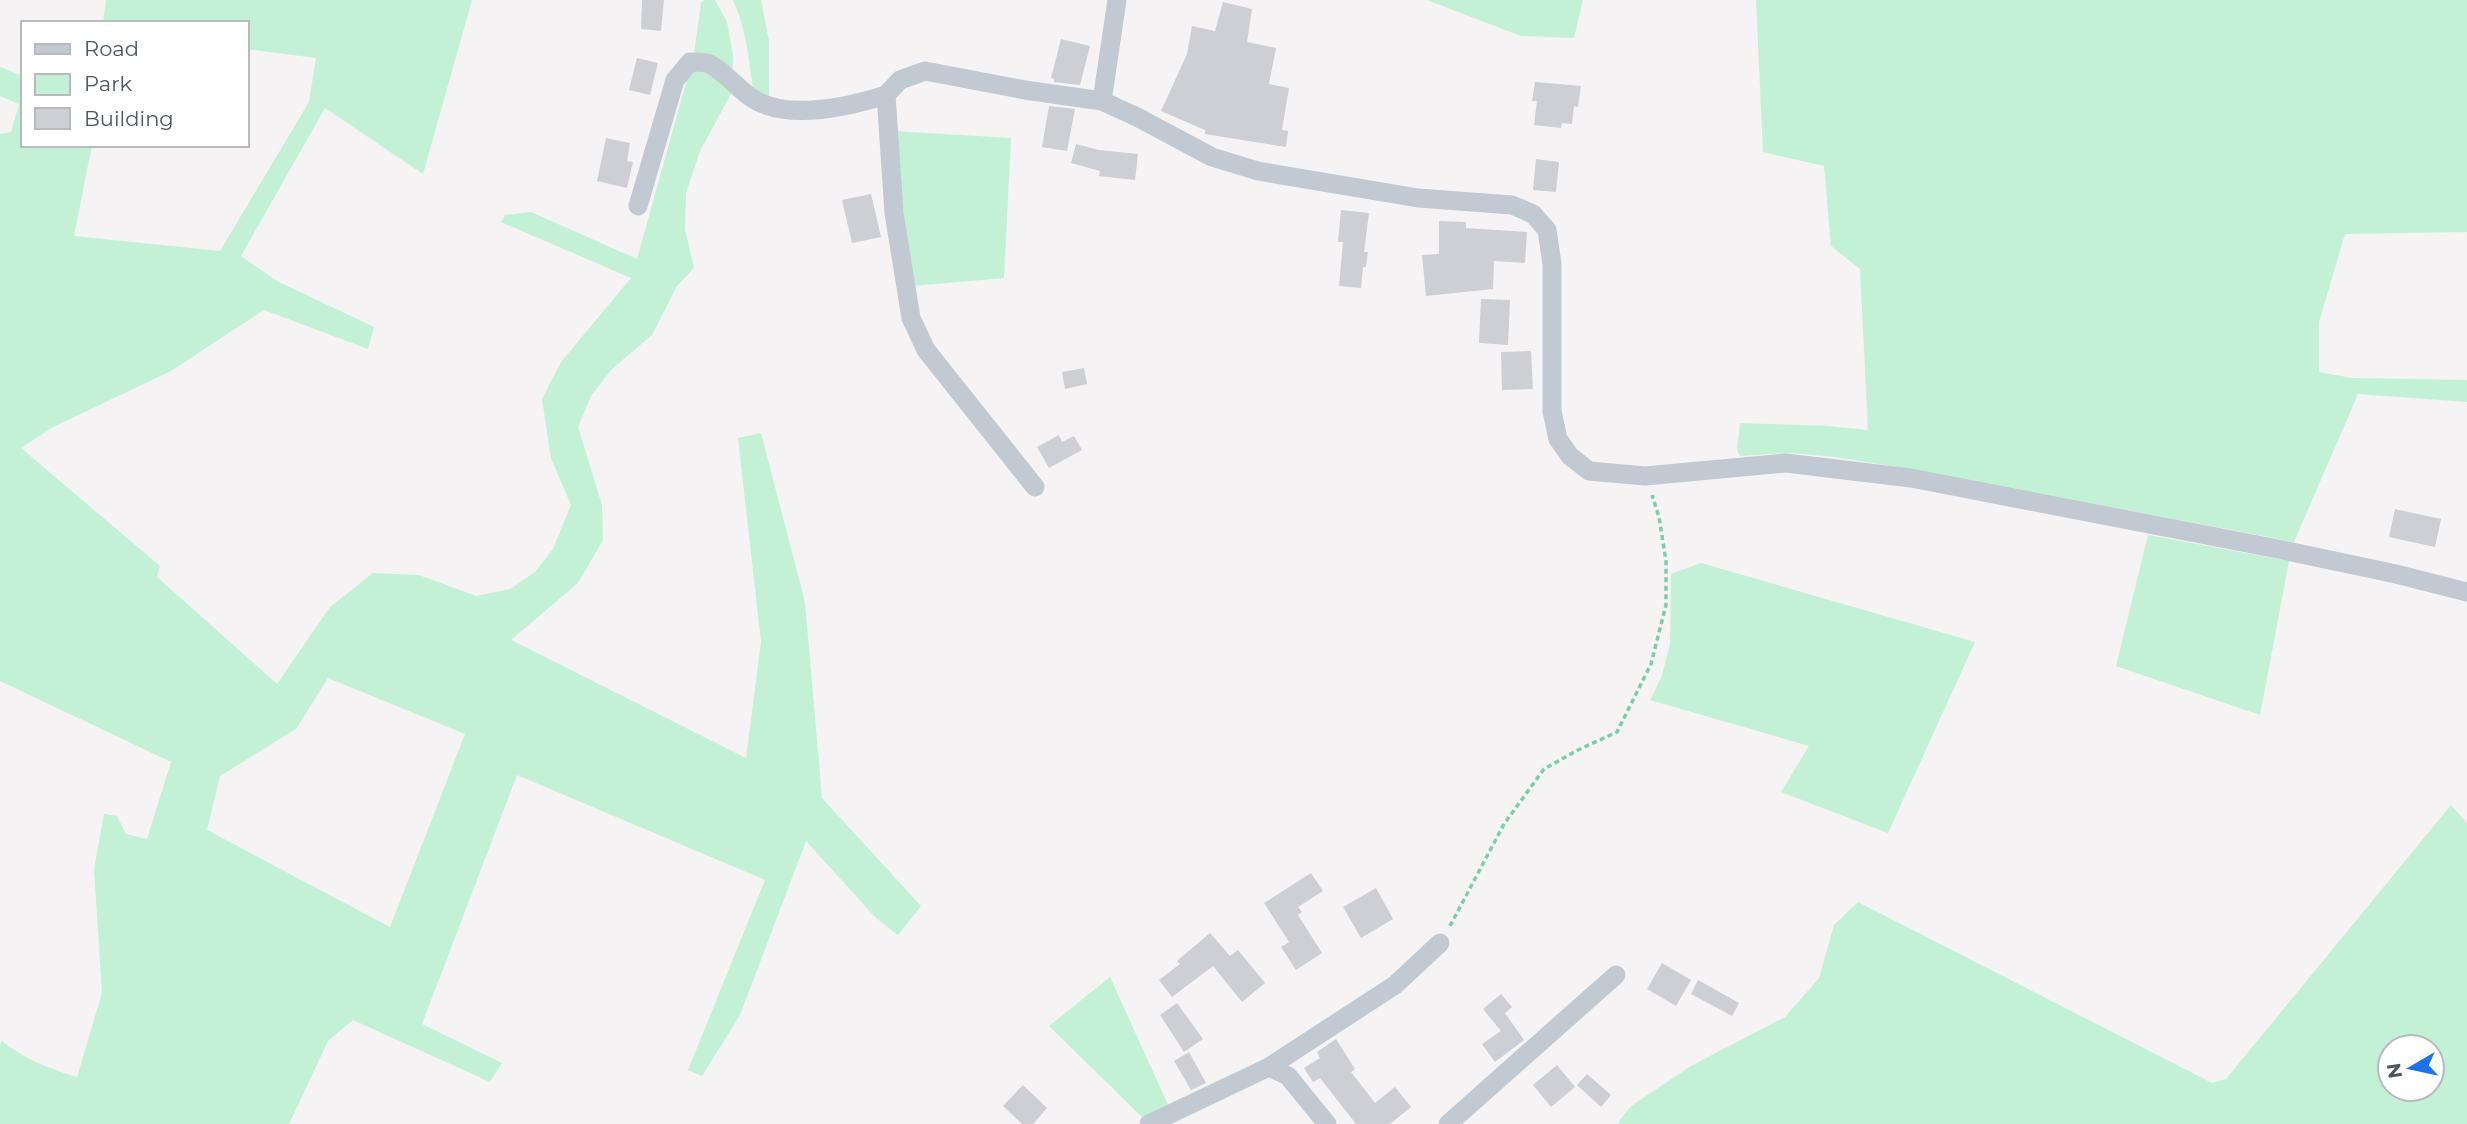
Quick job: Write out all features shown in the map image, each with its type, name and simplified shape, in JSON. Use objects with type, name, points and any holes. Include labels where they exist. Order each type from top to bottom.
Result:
[{"type":"street","points":[[1102,101],[1117,0]]},
{"type":"street","points":[[638,206],[675,80],[690,62],[708,63],[752,99],[792,110],[853,106],[886,95],[900,80],[925,71],[1102,101],[1212,158],[1258,171],[1418,198],[1513,205],[1534,214],[1547,230],[1552,264],[1552,411],[1558,439],[1570,456],[1589,471],[1645,476],[1786,463],[1910,478],[2291,551],[2467,593]]},
{"type":"street","points":[[886,95],[894,213],[911,318],[926,350],[1035,487]]},
{"type":"street","points":[[1149,1124],[1269,1067],[1395,985],[1440,943]]},
{"type":"street","points":[[1448,1124],[1616,975]]},
{"type":"street","points":[[1269,1067],[1288,1076],[1327,1124]]},
{"type":"path","points":[[1440,943],[1504,824],[1544,769],[1617,732],[1651,664],[1666,606],[1666,561],[1659,517],[1645,476]]},
{"type":"green space","points":[[106,0],[472,0],[423,174],[325,108],[241,256],[277,281],[374,327],[368,349],[264,310],[171,371],[53,427],[21,448],[160,566],[157,577],[277,684],[330,607],[373,573],[419,575],[476,596],[510,589],[535,572],[553,549],[571,505],[551,458],[542,399],[561,362],[631,278],[501,222],[505,215],[531,212],[637,259],[694,54],[701,3],[704,0],[715,0],[727,22],[733,56],[732,92],[700,151],[686,193],[685,229],[694,268],[677,286],[652,335],[612,369],[591,396],[578,427],[602,505],[603,540],[578,583],[511,640],[746,758],[761,642],[738,438],[761,433],[805,602],[822,798],[921,906],[898,935],[876,918],[806,841],[740,1015],[702,1076],[688,1070],[765,880],[517,775],[422,1024],[502,1063],[490,1082],[353,1020],[328,1041],[289,1124],[0,1124],[2,1041],[38,1063],[77,1077],[102,993],[94,869],[104,814],[117,816],[126,834],[147,839],[171,762],[0,681],[0,134],[11,132],[19,104],[0,96],[0,67],[21,75],[21,147],[92,147],[74,236],[220,251],[309,102],[316,58],[248,49],[248,21],[103,21]],"holes":[[[328,678],[465,734],[390,927],[207,830],[220,776],[296,729]]]},
{"type":"green space","points":[[733,0],[761,0],[769,41],[769,98],[753,89],[744,33]]},
{"type":"green space","points":[[1427,0],[1583,0],[1574,38],[1521,36]]},
{"type":"green space","points":[[1756,0],[2467,0],[2467,232],[2345,234],[2319,322],[2319,372],[2352,378],[2467,380],[2467,402],[2358,394],[2294,542],[1935,473],[1835,457],[1790,453],[1740,456],[1737,450],[1740,423],[1868,430],[1860,269],[1831,246],[1824,166],[1763,152]]},
{"type":"green space","points":[[894,131],[1011,138],[1004,278],[912,286]]},
{"type":"green space","points":[[2148,535],[2289,561],[2260,715],[2116,666]]},
{"type":"green space","points":[[1701,563],[1975,642],[1888,833],[1781,792],[1809,746],[1650,700],[1661,678],[1670,645],[1671,574]]},
{"type":"green space","points":[[2451,805],[2467,823],[2467,1124],[1617,1124],[1631,1106],[1691,1066],[1785,1017],[1819,978],[1834,925],[1858,902],[2212,1083],[2226,1079]]},
{"type":"green space","points":[[1110,977],[1169,1107],[1144,1119],[1049,1026]]},
{"type":"building","points":[[642,0],[664,0],[661,31],[641,29]]},
{"type":"building","points":[[1223,2],[1252,9],[1247,42],[1276,48],[1269,84],[1289,88],[1282,130],[1288,131],[1286,147],[1205,134],[1205,130],[1161,111],[1187,54],[1192,26],[1215,31]]},
{"type":"building","points":[[1061,39],[1090,46],[1080,85],[1054,82],[1051,78]]},
{"type":"building","points":[[637,58],[658,63],[650,95],[629,90]]},
{"type":"building","points":[[1535,82],[1581,86],[1578,107],[1574,106],[1572,124],[1562,123],[1561,128],[1534,125],[1537,101],[1532,101]]},
{"type":"building","points":[[1049,106],[1075,109],[1067,151],[1042,147]]},
{"type":"building","points":[[606,138],[630,143],[627,161],[633,162],[627,188],[597,181]]},
{"type":"building","points":[[1076,144],[1099,150],[1138,154],[1135,180],[1099,176],[1100,171],[1071,163]]},
{"type":"building","points":[[1536,159],[1559,162],[1556,192],[1533,190]]},
{"type":"building","points":[[871,194],[881,237],[852,243],[842,200]]},
{"type":"building","points":[[1341,210],[1369,213],[1364,252],[1368,252],[1361,288],[1339,286],[1343,242],[1338,242]]},
{"type":"building","points":[[1439,221],[1466,222],[1466,228],[1527,232],[1525,263],[1494,261],[1493,289],[1426,296],[1422,255],[1439,254]]},
{"type":"building","points":[[1481,299],[1510,300],[1508,345],[1479,343]]},
{"type":"building","points":[[1531,351],[1533,389],[1502,390],[1501,352]]},
{"type":"building","points":[[1084,368],[1087,384],[1065,389],[1062,372]]},
{"type":"building","points":[[1059,435],[1062,442],[1074,436],[1082,450],[1049,468],[1037,447]]},
{"type":"building","points":[[2395,509],[2441,519],[2435,547],[2389,537]]},
{"type":"building","points":[[1311,873],[1323,891],[1298,907],[1302,912],[1298,915],[1322,953],[1296,970],[1281,947],[1289,942],[1264,903]]},
{"type":"building","points":[[1376,888],[1393,919],[1361,938],[1343,907]]},
{"type":"building","points":[[1210,933],[1230,956],[1238,950],[1265,983],[1242,1002],[1213,966],[1172,997],[1159,980],[1180,964],[1177,961]]},
{"type":"building","points":[[1662,963],[1691,980],[1676,1006],[1647,989]]},
{"type":"building","points":[[1698,980],[1739,1003],[1732,1016],[1691,994]]},
{"type":"building","points":[[1501,994],[1512,1007],[1505,1013],[1524,1040],[1495,1062],[1482,1044],[1501,1031],[1483,1009]]},
{"type":"building","points":[[1177,1003],[1203,1039],[1184,1052],[1160,1015]]},
{"type":"building","points":[[1336,1039],[1355,1069],[1351,1072],[1375,1103],[1395,1087],[1411,1107],[1390,1124],[1356,1124],[1320,1078],[1313,1082],[1304,1068],[1320,1058],[1317,1052]]},
{"type":"building","points":[[1189,1052],[1206,1083],[1191,1090],[1174,1061]]},
{"type":"building","points":[[1557,1065],[1575,1087],[1551,1107],[1533,1085]]},
{"type":"building","points":[[1587,1074],[1611,1095],[1601,1107],[1577,1085]]},
{"type":"building","points":[[1023,1085],[1047,1108],[1033,1124],[1022,1124],[1003,1106]]}]
